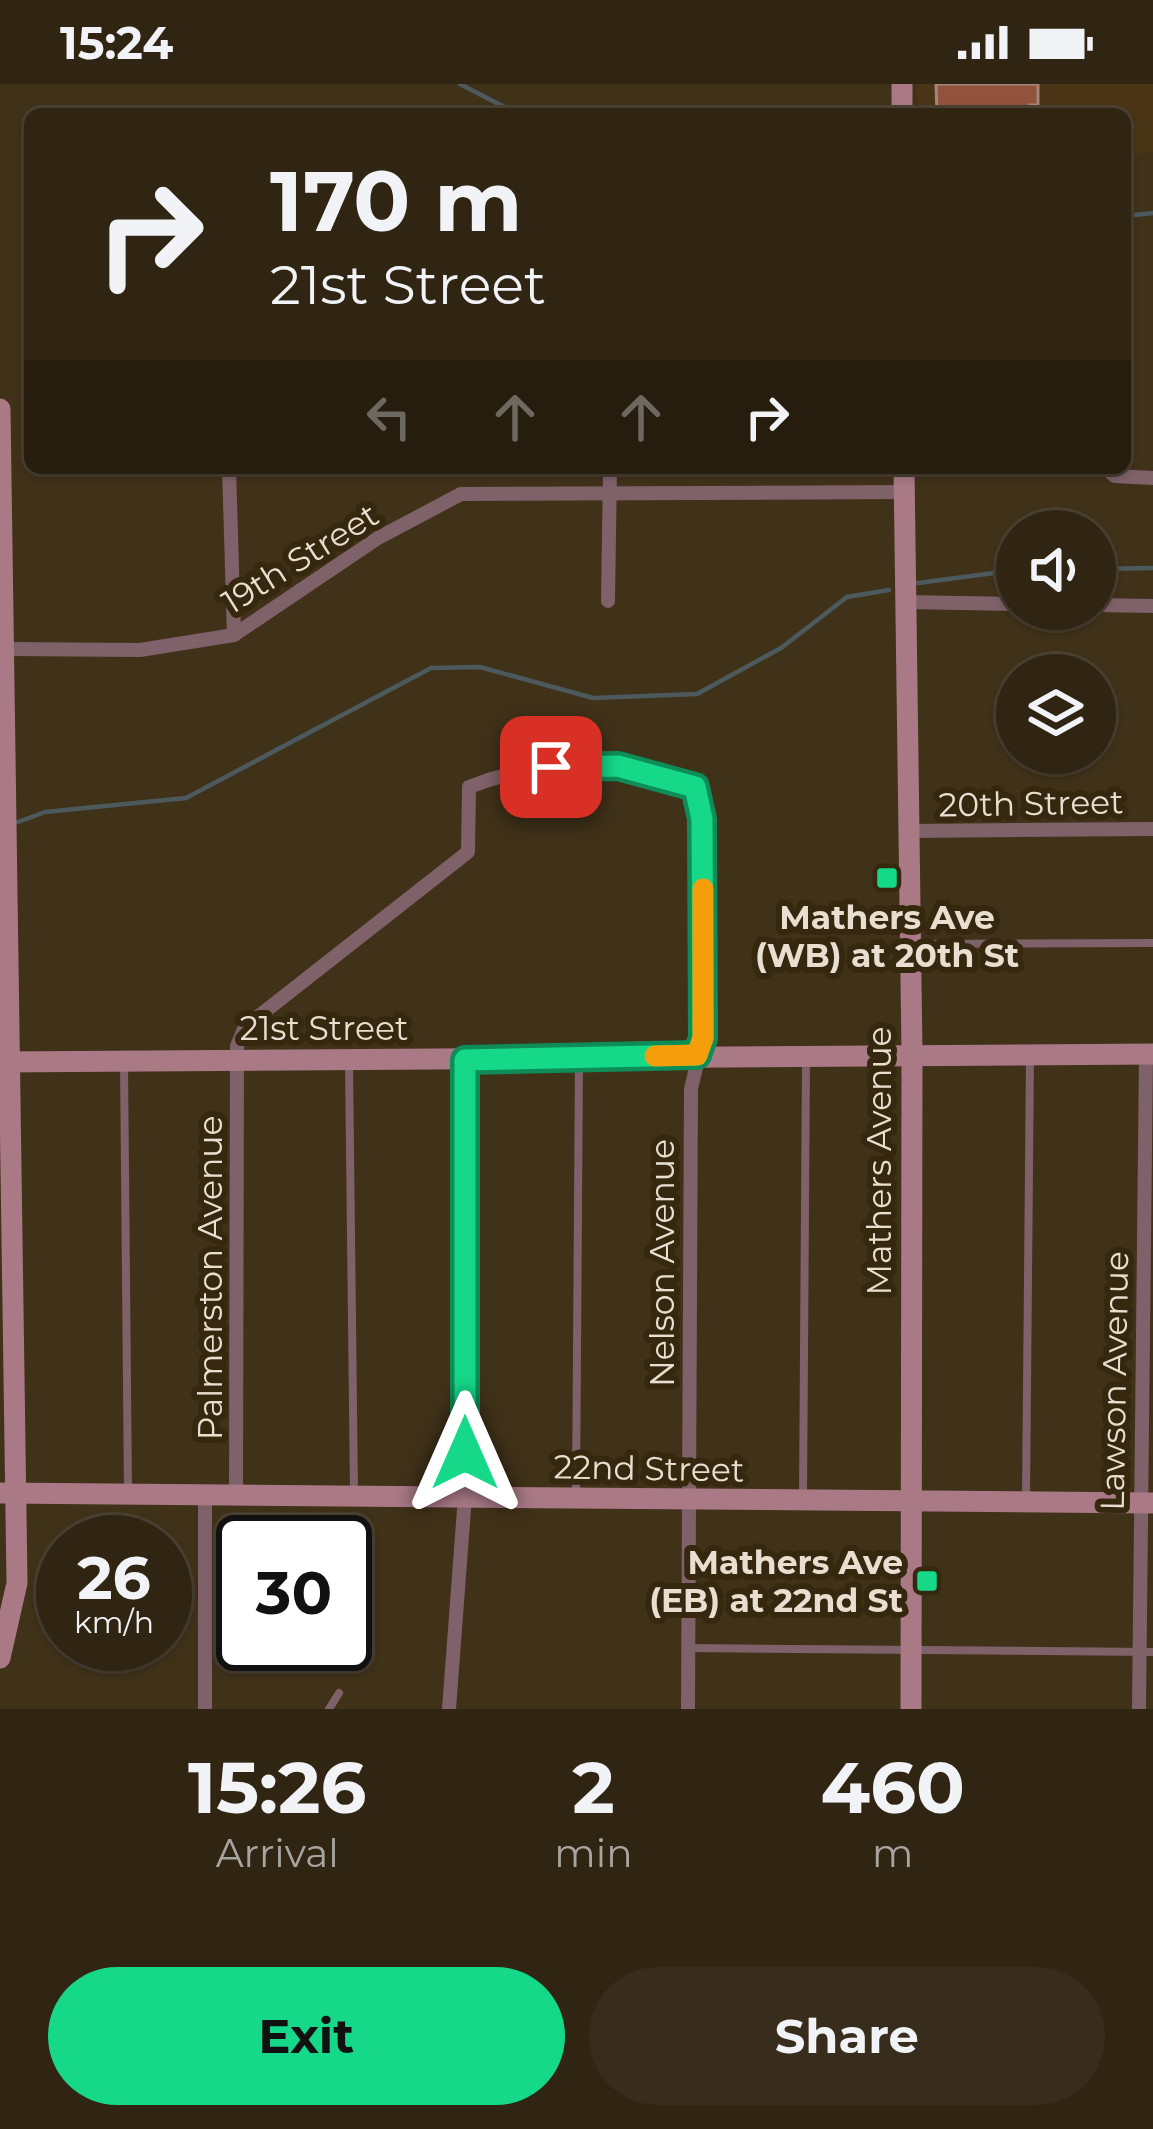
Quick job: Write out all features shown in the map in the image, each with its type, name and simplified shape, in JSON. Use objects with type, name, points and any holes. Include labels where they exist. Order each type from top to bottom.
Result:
[{"type":"street","points":[[0,409],[6,649],[7,1493],[17,1583],[0,1658]]},
{"type":"street","points":[[229,474],[234,635]]},
{"type":"street","points":[[608,601],[610,474]]},
{"type":"street","name":"Mathers Avenue","points":[[904,474],[913,1052],[911,1709]]},
{"type":"street","points":[[1112,474],[1153,478]]},
{"type":"street","name":"19th Street","points":[[6,649],[140,650],[234,635],[378,538],[461,494],[904,492]]},
{"type":"street","points":[[904,602],[996,604]]},
{"type":"street","points":[[1116,605],[1153,606]]},
{"type":"street","name":"Nelson Avenue","points":[[237,1060],[237,1046],[257,1014],[468,853],[469,787],[517,768],[618,766],[695,787],[702,819],[703,1038],[691,1089],[688,1709]]},
{"type":"street","name":"20th Street","points":[[909,831],[1153,829]]},
{"type":"street","name":"21st Street","points":[[5,1063],[913,1052],[1150,1054]]},
{"type":"street","name":"Lawson Avenue","points":[[1139,1709],[1146,1652],[1150,1054]]},
{"type":"street","name":"Palmerston Avenue","points":[[236,1495],[237,1060]]},
{"type":"street","points":[[449,1709],[465,1496],[465,1060]]},
{"type":"street","name":"22nd Street","points":[[7,1493],[1146,1503]]},
{"type":"street","points":[[205,1495],[205,1709]]},
{"type":"lane","points":[[910,944],[1153,943]]},
{"type":"lane","points":[[803,1502],[806,1054]]},
{"type":"lane","points":[[1026,1500],[1030,1055]]},
{"type":"lane","points":[[576,1501],[579,1058]]},
{"type":"lane","points":[[349,1061],[355,1495]]},
{"type":"lane","points":[[124,1063],[128,1494]]},
{"type":"lane","points":[[688,1648],[1146,1652]]},
{"type":"lane","points":[[328,1709],[340,1693]]},
{"type":"shaded area","points":[[916,84],[1153,84],[1153,152],[1131,156],[1131,108],[917,108]]},
{"type":"building","points":[[936,84],[1038,84],[1038,105],[1030,108],[937,108]]},
{"type":"waterway","points":[[460,84],[506,108]]},
{"type":"waterway","points":[[1131,215],[1153,213]]},
{"type":"waterway","points":[[1116,569],[1153,568]]},
{"type":"waterway","points":[[918,583],[996,573]]},
{"type":"waterway","points":[[18,822],[45,812],[186,798],[431,668],[480,667],[593,698],[697,694],[781,648],[847,597],[889,590]]},
{"type":"slow traffic","points":[[655,1056],[697,1055],[703,1038],[703,889]]},
{"type":"place","name":"Mathers Ave (WB) at 20th St","points":[[887,878]]},
{"type":"place","name":"Mathers Ave (EB) at 22nd St","points":[[927,1581]]},
{"type":"route","points":[[465,1453],[465,1060],[697,1055],[703,1038],[702,819],[695,787],[618,766],[551,767]]}]
